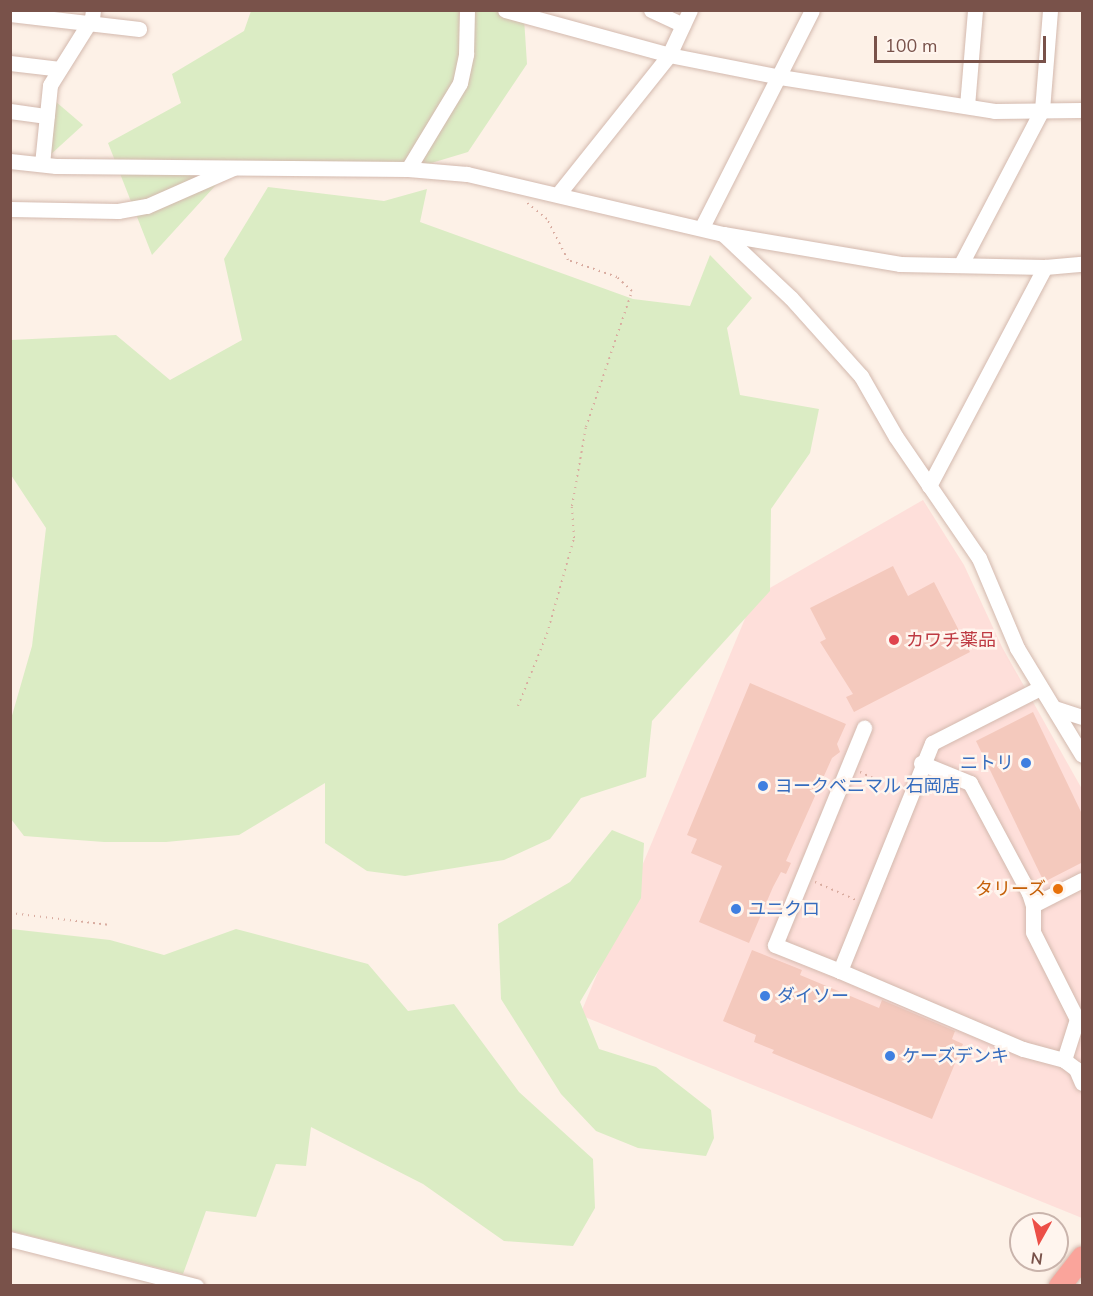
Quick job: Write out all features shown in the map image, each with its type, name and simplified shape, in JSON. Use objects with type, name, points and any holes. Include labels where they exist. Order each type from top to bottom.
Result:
[{"type":"highway","points":[[1060,1286],[1083,1258]]},
{"type":"street","points":[[408,169],[460,83],[466,54],[467,10]]},
{"type":"street","points":[[506,10],[669,55],[780,77],[994,111],[1083,110]]},
{"type":"street","points":[[651,10],[683,25]]},
{"type":"street","points":[[559,193],[669,55],[690,10]]},
{"type":"street","points":[[702,227],[812,10]]},
{"type":"street","points":[[967,106],[975,10]]},
{"type":"street","points":[[961,264],[1042,110],[1050,10]]},
{"type":"street","points":[[10,14],[91,17],[139,29]]},
{"type":"street","points":[[42,164],[50,86],[91,17]]},
{"type":"street","points":[[10,63],[60,69]]},
{"type":"street","points":[[10,111],[47,116]]},
{"type":"street","points":[[10,161],[42,164],[408,169],[467,174],[559,193],[723,234],[900,264],[1045,267],[1083,264]]},
{"type":"street","points":[[10,209],[118,211],[147,206],[235,167]]},
{"type":"street","points":[[723,234],[791,298],[861,376],[929,486],[979,558],[1017,648],[1083,756]]},
{"type":"street","points":[[929,486],[1045,267]]},
{"type":"street","points":[[840,971],[911,795],[921,763],[932,743],[1040,688]]},
{"type":"street","points":[[1054,708],[1083,717]]},
{"type":"street","points":[[864,728],[801,876],[775,945],[1023,1049],[1065,1060],[1076,1069],[1083,1083]]},
{"type":"street","points":[[921,763],[970,783],[1033,905],[1033,932],[1077,1019],[1065,1060]]},
{"type":"street","points":[[1033,905],[1083,880]]},
{"type":"street","points":[[10,1239],[196,1286]]},
{"type":"path","points":[[517,184],[522,199],[547,219],[568,260],[617,277],[632,291],[586,427],[572,506],[574,538],[547,634],[519,706]]},
{"type":"path","points":[[847,766],[911,795]]},
{"type":"path","points":[[801,876],[866,904]]},
{"type":"path","points":[[10,913],[110,925]]},
{"type":"shaded area","points":[[923,500],[964,565],[1002,647],[1082,789],[1082,1218],[580,1015],[754,597]]},
{"type":"green space","points":[[251,11],[528,11],[524,18],[527,64],[468,152],[388,176],[236,163],[152,255],[108,143],[181,103],[172,74],[244,31]]},
{"type":"green space","points":[[55,101],[83,125],[49,156]]},
{"type":"green space","points":[[268,187],[384,201],[427,189],[420,222],[633,299],[690,306],[710,255],[752,298],[727,328],[740,395],[819,409],[810,453],[771,509],[770,591],[652,721],[646,777],[581,798],[550,839],[504,860],[405,876],[367,871],[325,843],[325,783],[239,835],[166,842],[104,842],[24,836],[11,819],[11,719],[32,646],[46,528],[11,475],[11,340],[116,335],[170,380],[242,340],[224,259]]},
{"type":"green space","points":[[612,830],[644,843],[641,898],[580,1002],[599,1049],[656,1067],[711,1110],[714,1138],[706,1156],[638,1148],[596,1131],[561,1094],[501,999],[498,924],[570,882]]},
{"type":"green space","points":[[11,929],[110,940],[164,955],[236,929],[368,964],[408,1011],[454,1004],[519,1092],[593,1159],[595,1208],[573,1246],[504,1241],[423,1184],[311,1127],[306,1166],[276,1164],[256,1217],[206,1211],[183,1274],[11,1231]]},
{"type":"building","name":"カワチ薬品","points":[[893,566],[908,596],[934,582],[970,652],[854,712],[846,697],[853,694],[820,642],[826,639],[810,608]]},
{"type":"building","name":"ヨークベニマル 石岡店","points":[[750,683],[846,724],[837,744],[840,752],[832,758],[786,861],[791,863],[786,874],[781,872],[773,887],[749,943],[699,922],[722,866],[691,853],[697,839],[687,835]]},
{"type":"building","points":[[1033,712],[1083,816],[1083,862],[1044,882],[976,741]]},
{"type":"building","points":[[752,950],[802,970],[800,975],[879,1008],[882,1000],[955,1031],[952,1039],[963,1044],[932,1119],[772,1053],[774,1050],[754,1042],[756,1035],[723,1021]]},
{"type":"place","name":"カワチ薬品","points":[[894,640]]},
{"type":"place","name":"ニトリ","points":[[1026,763]]},
{"type":"place","name":"ヨークベニマル 石岡店","points":[[763,786]]},
{"type":"place","name":"タリーズ","points":[[1058,889]]},
{"type":"place","name":"ユニクロ","points":[[736,909]]},
{"type":"place","name":"ダイソー","points":[[765,996]]},
{"type":"place","name":"ケーズデンキ","points":[[890,1056]]}]
